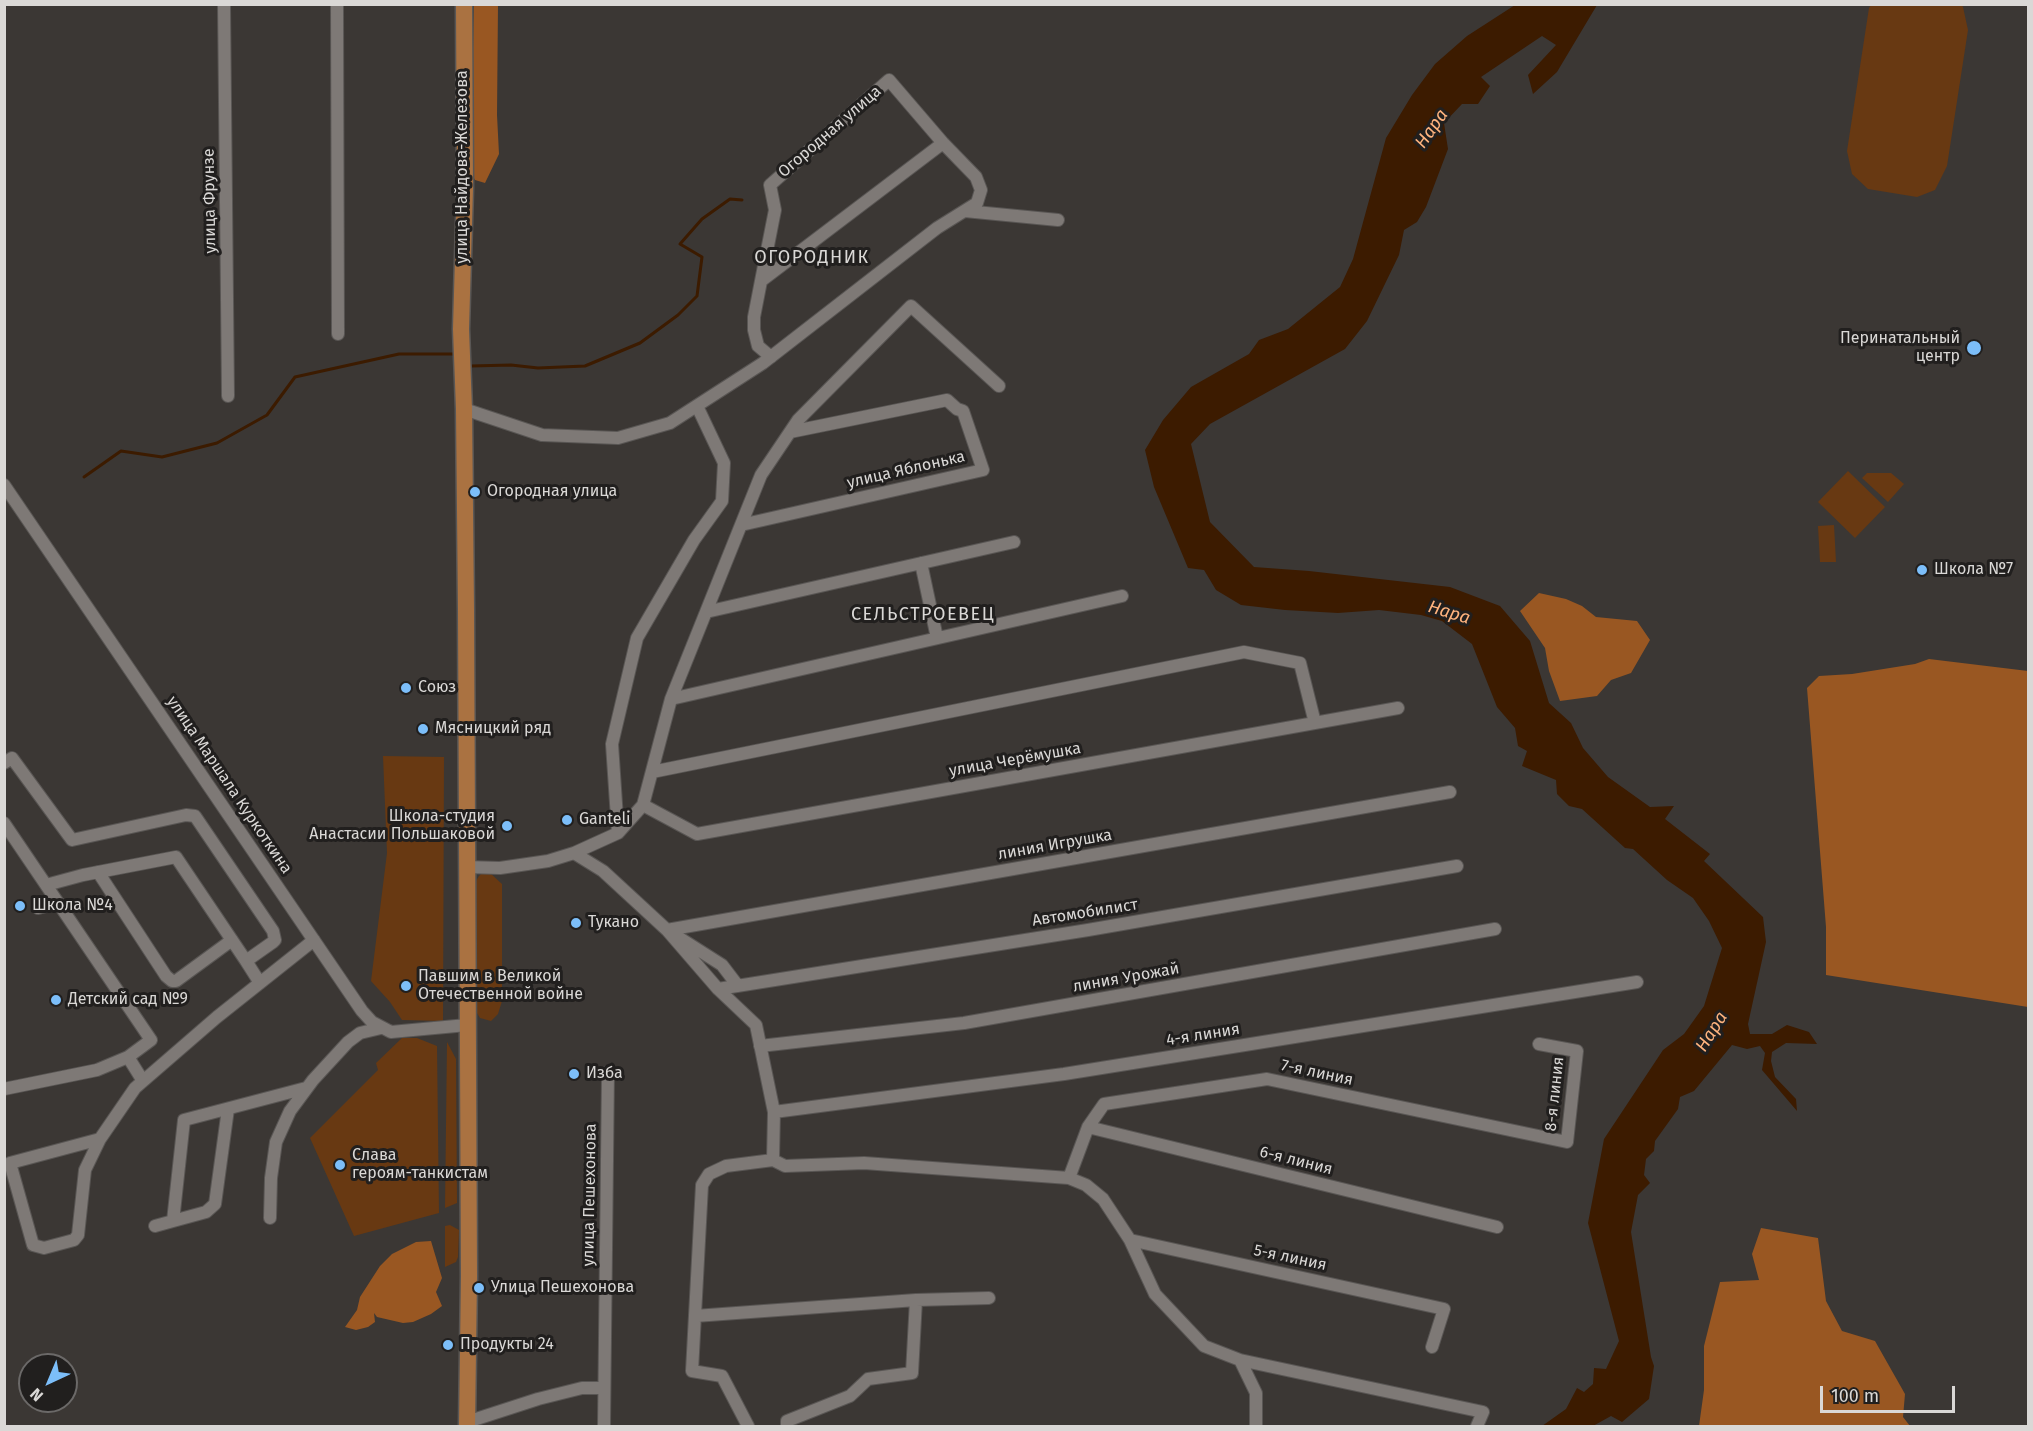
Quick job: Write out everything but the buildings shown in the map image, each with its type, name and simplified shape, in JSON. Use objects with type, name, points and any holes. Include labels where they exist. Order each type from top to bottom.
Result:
[{"type":"main road","name":"улица Найдова-Железова","points":[[464,4],[465,188],[461,329],[464,410]]},
{"type":"main road","points":[[464,410],[469,1276],[467,1424]]},
{"type":"street","name":"улица Фрунзе","points":[[224,4],[228,396]]},
{"type":"street","points":[[337,4],[338,334]]},
{"type":"street","name":"Огородная улица","points":[[464,410],[542,435],[618,438],[670,423],[771,357],[937,228],[977,203],[981,190],[976,177],[943,143],[889,80],[770,185],[775,210],[761,281]]},
{"type":"street","points":[[771,357],[758,346],[754,330],[761,281],[943,143]]},
{"type":"street","points":[[965,211],[1058,220]]},
{"type":"street","points":[[466,867],[510,866],[548,861],[574,853],[618,833],[643,805],[671,699],[761,475],[798,420],[911,306],[999,386]]},
{"type":"street","name":"улица Яблонька","points":[[741,525],[983,470],[963,411],[947,400],[790,432]]},
{"type":"street","points":[[618,833],[612,744],[637,638],[694,540],[722,501],[724,464],[697,406]]},
{"type":"street","name":"улица Маршала Куркоткина","points":[[4,485],[362,1011],[381,1028]]},
{"type":"street","points":[[706,612],[1014,542]]},
{"type":"street","points":[[921,563],[937,638]]},
{"type":"street","points":[[671,699],[1122,596]]},
{"type":"street","points":[[652,772],[1244,651],[1300,663],[1315,723]]},
{"type":"street","name":"улица Черёмушка","points":[[643,805],[697,834],[1398,708]]},
{"type":"street","points":[[4,763],[12,758],[72,840],[186,815],[195,816],[273,931],[275,940],[246,961]]},
{"type":"street","name":"линия Игрушка","points":[[667,930],[1450,792]]},
{"type":"street","points":[[4,823],[151,1040],[128,1057],[97,1070],[4,1089]]},
{"type":"street","points":[[574,853],[603,871],[667,930],[718,989],[756,1025],[774,1112],[773,1160]]},
{"type":"street","points":[[46,885],[98,872],[177,857],[261,982]]},
{"type":"street","name":"Автомобилист","points":[[718,989],[1088,930],[1457,866]]},
{"type":"street","points":[[98,872],[166,976],[172,981],[176,981],[232,940]]},
{"type":"street","points":[[38,908],[58,903]]},
{"type":"street","name":"линия Урожай","points":[[760,1046],[964,1023],[1496,928]]},
{"type":"street","points":[[667,930],[722,964],[738,986]]},
{"type":"street","points":[[100,1139],[10,1163],[33,1245],[44,1248],[74,1240],[78,1235],[85,1170],[100,1139],[135,1088],[217,1017],[314,940]]},
{"type":"street","name":"4-я линия","points":[[774,1112],[1064,1074],[1637,982]]},
{"type":"street","points":[[270,1218],[271,1178],[276,1142],[290,1111],[306,1088],[348,1042],[360,1033],[381,1028],[391,1032],[467,1025]]},
{"type":"street","name":"8-я линия","points":[[1539,1044],[1577,1051],[1567,1142]]},
{"type":"street","points":[[128,1057],[143,1081]]},
{"type":"street","name":"улица Пешехонова","points":[[604,1426],[608,1072]]},
{"type":"street","name":"7-я линия","points":[[1070,1178],[1088,1127],[1104,1104],[1267,1079],[1567,1142]]},
{"type":"street","points":[[173,1221],[184,1120],[306,1088]]},
{"type":"street","points":[[155,1226],[206,1212],[215,1204],[228,1109]]},
{"type":"street","name":"6-я линия","points":[[1088,1127],[1497,1227]]},
{"type":"street","points":[[748,1426],[722,1376],[692,1371],[702,1185],[709,1174],[726,1166],[773,1160],[785,1166],[864,1163],[1070,1178],[1086,1185],[1103,1199],[1130,1240],[1155,1294],[1204,1346],[1240,1360],[1482,1412],[1477,1426]]},
{"type":"street","name":"5-я линия","points":[[1130,1240],[1444,1309],[1432,1347]]},
{"type":"street","points":[[695,1316],[916,1300],[989,1298]]},
{"type":"street","points":[[787,1426],[788,1421],[850,1396],[868,1379],[912,1373],[916,1300]]},
{"type":"street","points":[[1240,1360],[1256,1393],[1256,1426]]},
{"type":"street","points":[[467,1424],[538,1399],[582,1388],[604,1389]]},
{"type":"shaded area","points":[[1961,4],[1963,7],[1968,30],[1947,166],[1935,190],[1917,197],[1868,189],[1852,174],[1847,151],[1871,5]]},
{"type":"shaded area","points":[[474,5],[498,5],[499,154],[485,183],[475,180],[470,171]]},
{"type":"shaded area","points":[[1848,471],[1885,507],[1855,538],[1818,502]]},
{"type":"shaded area","points":[[1867,473],[1891,473],[1904,484],[1888,502],[1862,478]]},
{"type":"shaded area","points":[[1834,525],[1836,562],[1820,562],[1818,526]]},
{"type":"shaded area","points":[[1539,593],[1566,599],[1582,606],[1596,617],[1637,621],[1650,640],[1631,673],[1611,680],[1597,696],[1560,701],[1549,671],[1545,648],[1520,611]]},
{"type":"shaded area","points":[[1929,659],[2028,671],[2028,1007],[1826,975],[1826,927],[1807,688],[1819,676],[1852,674],[1915,664]]},
{"type":"shaded area","points":[[383,756],[444,757],[443,1021],[402,1020],[390,1002],[371,981],[387,853]]},
{"type":"shaded area","points":[[489,872],[502,884],[502,1001],[498,1014],[491,1021],[480,1018],[477,1013],[476,881],[482,873]]},
{"type":"shaded area","points":[[402,1038],[417,1038],[437,1046],[439,1213],[354,1236],[310,1138],[378,1070],[376,1063]]},
{"type":"shaded area","points":[[447,1042],[456,1059],[457,1203],[445,1208]]},
{"type":"shaded area","points":[[450,1225],[459,1230],[458,1257],[456,1262],[445,1267],[445,1226]]},
{"type":"shaded area","points":[[1761,1228],[1818,1238],[1826,1301],[1842,1331],[1875,1341],[1905,1394],[1903,1417],[1910,1426],[1699,1426],[1704,1390],[1704,1346],[1720,1282],[1759,1280],[1752,1254]]},
{"type":"shaded area","points":[[431,1241],[442,1278],[436,1292],[442,1306],[413,1322],[403,1323],[377,1317],[374,1313],[375,1322],[368,1327],[356,1330],[345,1327],[357,1310],[360,1297],[380,1266],[392,1254],[416,1242]]},
{"type":"water","name":"Нара","points":[[1515,5],[1597,5],[1557,72],[1533,94],[1528,75],[1556,45],[1542,36],[1481,77],[1490,86],[1478,104],[1462,104],[1444,123],[1448,149],[1426,207],[1417,222],[1404,230],[1399,255],[1367,321],[1345,349],[1210,424],[1191,444],[1210,522],[1254,567],[1450,587],[1500,606],[1530,641],[1549,703],[1571,723],[1583,748],[1608,777],[1650,807],[1674,806],[1665,819],[1710,854],[1704,861],[1763,917],[1766,942],[1748,1024],[1750,1034],[1772,1034],[1787,1025],[1809,1032],[1817,1044],[1786,1043],[1772,1052],[1771,1061],[1775,1077],[1796,1099],[1797,1111],[1762,1070],[1765,1053],[1760,1046],[1747,1049],[1732,1045],[1694,1091],[1680,1097],[1678,1109],[1655,1141],[1654,1151],[1646,1159],[1644,1175],[1650,1183],[1638,1195],[1631,1232],[1654,1366],[1649,1399],[1622,1422],[1611,1416],[1593,1426],[1542,1426],[1566,1409],[1577,1388],[1584,1392],[1593,1384],[1594,1368],[1606,1369],[1619,1341],[1588,1223],[1604,1139],[1663,1050],[1684,1034],[1704,1006],[1722,948],[1709,921],[1693,898],[1667,880],[1633,849],[1625,848],[1582,809],[1569,806],[1557,794],[1556,780],[1522,766],[1527,751],[1518,746],[1515,728],[1497,707],[1472,644],[1442,621],[1421,615],[1379,610],[1338,613],[1241,605],[1216,590],[1204,570],[1188,568],[1154,487],[1145,450],[1163,420],[1191,387],[1249,354],[1259,340],[1288,329],[1340,287],[1353,259],[1386,138],[1412,95],[1435,64],[1467,36]]},
{"type":"waterway","points":[[471,366],[511,365],[538,368],[585,366],[640,343],[678,315],[697,296],[702,257],[680,244],[702,219],[730,199],[742,200]]},
{"type":"waterway","points":[[84,477],[121,451],[162,457],[217,443],[267,415],[295,377],[399,354],[455,354]]},
{"type":"place","name":"Перинатальный центр","points":[[1974,348]]},
{"type":"place","name":"Огородная улица","points":[[475,492]]},
{"type":"place","name":"Школа №7","points":[[1922,570]]},
{"type":"place","name":"Союз","points":[[406,688]]},
{"type":"place","name":"Мясницкий ряд","points":[[423,729]]},
{"type":"place","name":"Ganteli","points":[[567,820]]},
{"type":"place","name":"Школа-студия Анастасии Польшаковой","points":[[507,826]]},
{"type":"place","name":"Школа №4","points":[[20,906]]},
{"type":"place","name":"Тукано","points":[[576,923]]},
{"type":"place","name":"Павшим в Великой Отечественной войне","points":[[406,986]]},
{"type":"place","name":"Детский сад №9","points":[[56,1000]]},
{"type":"place","name":"Изба","points":[[574,1074]]},
{"type":"place","name":"Слава героям-танкистам","points":[[340,1165]]},
{"type":"place","name":"Улица Пешехонова","points":[[479,1288]]},
{"type":"place","name":"Продукты 24","points":[[448,1345]]},
{"type":"district","name":"ОГОРОДНИК","points":[[812,258]]},
{"type":"district","name":"СЕЛЬСТРОЕВЕЦ","points":[[923,615]]}]
